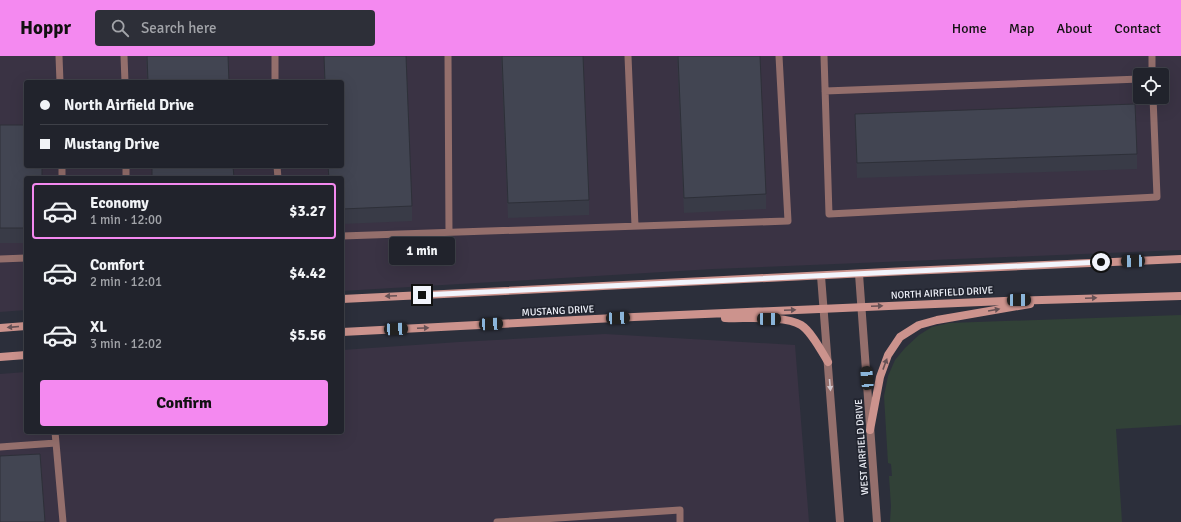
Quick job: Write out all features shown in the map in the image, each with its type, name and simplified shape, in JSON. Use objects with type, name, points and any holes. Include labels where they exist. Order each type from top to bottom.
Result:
[{"type":"main road","points":[[344,299],[1069,263],[1181,259]]},
{"type":"main road","name":"NORTH AIRFIELD DRIVE","points":[[824,309],[1004,301],[1181,296]]},
{"type":"main road","points":[[870,430],[880,377],[888,356],[900,337],[919,325],[937,320],[1064,299]]},
{"type":"main road","name":"MUSTANG DRIVE","points":[[344,332],[824,309]]},
{"type":"main road","points":[[634,317],[784,319],[802,325],[815,340],[828,362]]},
{"type":"main road","points":[[0,328],[24,326]]},
{"type":"main road","points":[[0,357],[24,356]]},
{"type":"street","name":"WEST AIRFIELD DRIVE","points":[[859,274],[877,522]]},
{"type":"street","points":[[821,276],[840,522]]},
{"type":"lane","points":[[59,56],[60,80]]},
{"type":"lane","points":[[124,56],[125,80]]},
{"type":"lane","points":[[275,56],[275,80]]},
{"type":"lane","points":[[448,56],[449,233]]},
{"type":"lane","points":[[628,56],[635,226]]},
{"type":"lane","points":[[344,236],[788,221],[779,56]]},
{"type":"lane","points":[[824,56],[829,214],[1157,197],[1153,104]]},
{"type":"lane","points":[[1152,56],[1152,68]]},
{"type":"lane","points":[[825,91],[1133,79]]},
{"type":"lane","points":[[0,259],[24,258]]},
{"type":"lane","points":[[55,434],[63,522]]},
{"type":"lane","points":[[0,447],[56,443]]},
{"type":"lane","points":[[497,522],[680,510],[680,522]]},
{"type":"shaded area","points":[[0,56],[1181,56],[1181,250],[713,269],[344,291],[344,176],[24,176],[24,310],[0,312]]},
{"type":"shaded area","points":[[605,334],[795,345],[809,522],[0,522],[0,374],[24,372],[24,434],[344,434],[344,350]]},
{"type":"green space","points":[[1181,315],[1181,425],[1116,429],[1122,522],[890,522],[891,506],[889,476],[892,476],[891,464],[888,463],[884,396],[888,376],[895,360],[919,335],[932,327],[949,323]]},
{"type":"building","points":[[147,56],[228,56],[229,80],[148,80]]},
{"type":"building","points":[[324,56],[406,56],[412,206],[344,209],[344,176],[329,176],[328,168],[344,168],[344,80],[325,80]]},
{"type":"building","points":[[502,56],[583,56],[589,200],[508,203]]},
{"type":"building","points":[[678,56],[760,56],[766,194],[684,198]]},
{"type":"building","points":[[1135,104],[1137,154],[857,163],[855,114]]},
{"type":"building","points":[[0,125],[24,125],[24,168],[42,168],[42,176],[24,176],[24,228],[0,228]]},
{"type":"building","points":[[152,168],[233,168],[234,176],[152,176]]},
{"type":"building","points":[[40,454],[45,522],[0,522],[0,456]]},
{"type":"route","points":[[422,295],[1101,262]]}]
